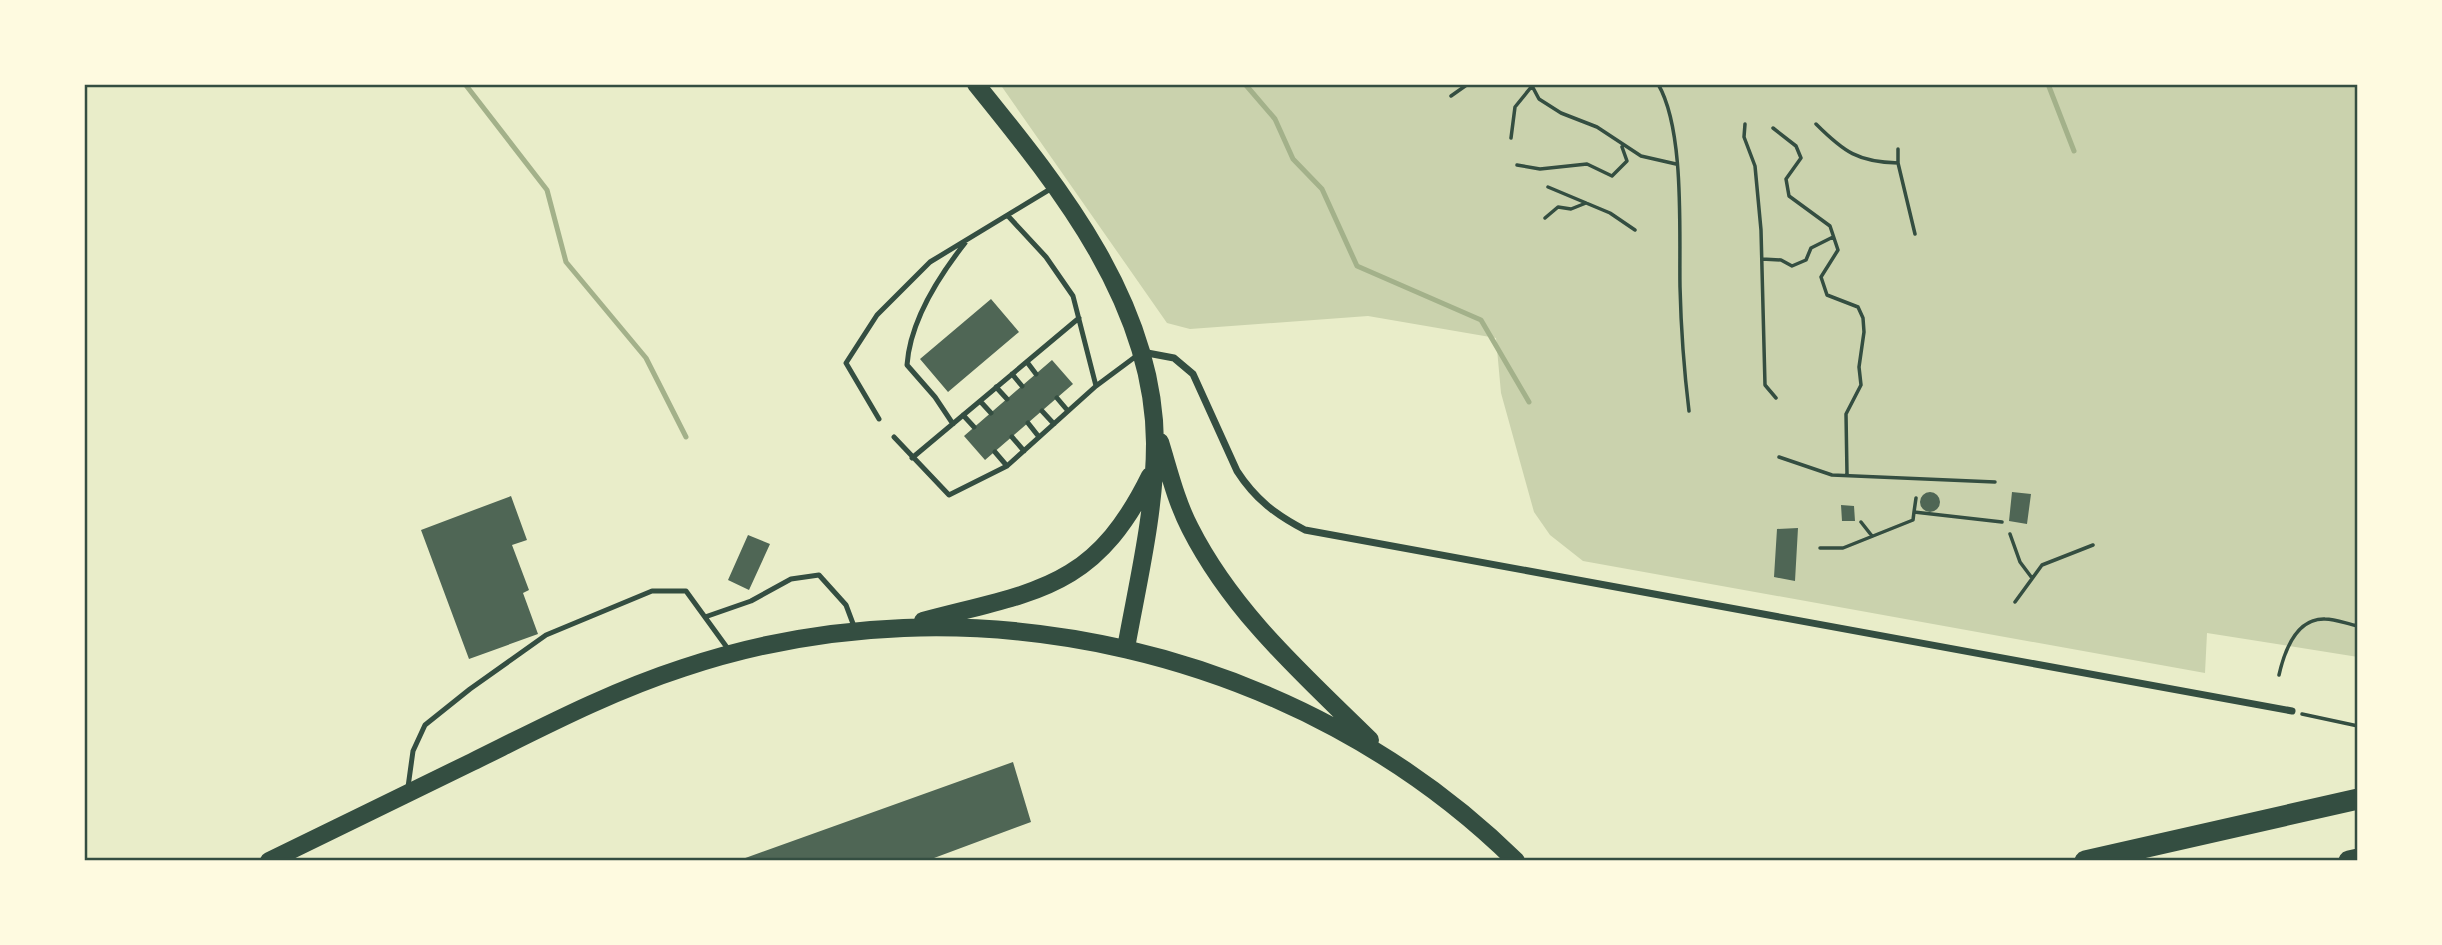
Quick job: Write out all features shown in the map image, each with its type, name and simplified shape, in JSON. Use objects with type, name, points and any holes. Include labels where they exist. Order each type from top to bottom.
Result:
[{"type":"highway","points":[[2085,861],[2358,799]]},
{"type":"highway","points":[[2348,861],[2358,859]]},
{"type":"main road","points":[[976,84],[1055,186],[1115,283],[1142,352],[1154,423],[1181,508],[1215,572],[1267,638],[1393,762]]},
{"type":"main road","points":[[1126,648],[1150,517],[1154,423]]},
{"type":"main road","points":[[892,629],[1034,590],[1077,571],[1115,537],[1135,506],[1154,466]]},
{"type":"main road","points":[[270,861],[607,697],[731,653],[793,640],[856,632],[989,628],[1079,639],[1126,648],[1188,665],[1267,695],[1342,731],[1393,762],[1458,809],[1516,861]]},
{"type":"street","points":[[1142,352],[1174,358],[1193,374],[1246,486],[1267,507],[1305,530],[2292,711]]},
{"type":"lane","points":[[879,419],[846,363],[886,307],[930,262],[1009,217],[1055,186]]},
{"type":"lane","points":[[1009,217],[1046,257],[1073,296],[1096,386]]},
{"type":"lane","points":[[953,424],[935,397],[907,365],[909,345],[947,266],[967,241]]},
{"type":"lane","points":[[912,458],[1079,318]]},
{"type":"lane","points":[[894,437],[949,495],[1007,466],[1096,386],[1142,352]]},
{"type":"lane","points":[[1027,362],[1036,374]]},
{"type":"lane","points":[[1012,374],[1022,386]]},
{"type":"lane","points":[[996,387],[1007,399]]},
{"type":"lane","points":[[1057,398],[1068,411]]},
{"type":"lane","points":[[980,401],[991,413]]},
{"type":"lane","points":[[1042,411],[1054,424]]},
{"type":"lane","points":[[963,415],[974,427]]},
{"type":"lane","points":[[1028,423],[1039,437]]},
{"type":"lane","points":[[1012,437],[1024,451]]},
{"type":"lane","points":[[995,452],[1007,466]]},
{"type":"lane","points":[[705,617],[751,601],[791,579],[820,575],[846,605],[856,632]]},
{"type":"lane","points":[[408,793],[414,751],[425,725],[546,635],[652,591],[686,591],[731,653]]},
{"type":"path","points":[[1451,96],[1468,84]]},
{"type":"path","points":[[1658,84],[1666,98],[1675,164],[1683,362],[1689,411]]},
{"type":"path","points":[[1511,138],[1515,107],[1532,85],[1539,99],[1561,113],[1597,127],[1641,156],[1675,164]]},
{"type":"path","points":[[1745,124],[1744,137],[1755,166],[1762,259],[1765,385],[1776,398]]},
{"type":"path","points":[[1816,124],[1841,149],[1869,162],[1898,163]]},
{"type":"path","points":[[1773,128],[1796,146],[1801,158],[1786,179],[1789,196],[1830,226],[1838,250],[1821,277],[1827,295],[1858,307],[1863,318],[1864,332],[1859,368],[1861,385],[1846,414],[1847,474]]},
{"type":"path","points":[[1517,165],[1540,169],[1587,164],[1612,176],[1627,161],[1621,145]]},
{"type":"path","points":[[1898,149],[1898,163],[1915,234]]},
{"type":"path","points":[[1548,187],[1610,213],[1634,230]]},
{"type":"path","points":[[1545,218],[1558,207],[1571,209],[1586,203]]},
{"type":"path","points":[[1762,259],[1781,260],[1792,266],[1806,260],[1811,248],[1833,237]]},
{"type":"path","points":[[1779,457],[1832,475],[1995,482]]},
{"type":"path","points":[[1820,548],[1843,548],[1913,520],[1916,498]]},
{"type":"path","points":[[1914,512],[2003,522]]},
{"type":"path","points":[[1861,522],[1872,536]]},
{"type":"path","points":[[2010,534],[2020,562],[2032,578]]},
{"type":"path","points":[[2015,602],[2042,565],[2093,545]]},
{"type":"path","points":[[2279,675],[2285,649],[2299,629],[2322,618],[2358,626]]},
{"type":"path","points":[[2292,711],[2358,726]]},
{"type":"green space","points":[[1000,84],[2358,84],[2358,657],[2207,633],[2205,673],[1583,561],[1550,535],[1534,512],[1501,393],[1496,338],[1368,316],[1190,329],[1167,323]]},
{"type":"building","points":[[991,299],[1019,332],[948,392],[920,359]]},
{"type":"building","points":[[1052,360],[1073,384],[985,460],[964,436]]},
{"type":"building","points":[[1930,492],[1937,495],[1940,502],[1937,509],[1930,512],[1923,509],[1920,502],[1923,495]]},
{"type":"building","points":[[2012,492],[2031,494],[2027,524],[2009,521]]},
{"type":"building","points":[[511,496],[527,540],[512,545],[529,590],[523,593],[538,634],[469,659],[421,530]]},
{"type":"building","points":[[1841,505],[1854,506],[1855,521],[1842,521]]},
{"type":"building","points":[[1798,528],[1795,581],[1774,577],[1777,529]]},
{"type":"building","points":[[748,535],[770,544],[749,590],[728,580]]},
{"type":"building","points":[[1013,762],[1031,822],[926,861],[737,861]]},
{"type":"waterway","points":[[465,84],[547,190],[566,262],[646,358],[686,437]]},
{"type":"waterway","points":[[1245,84],[1275,119],[1293,159],[1322,189],[1357,266],[1481,320],[1529,402]]},
{"type":"waterway","points":[[2048,84],[2074,151]]}]
